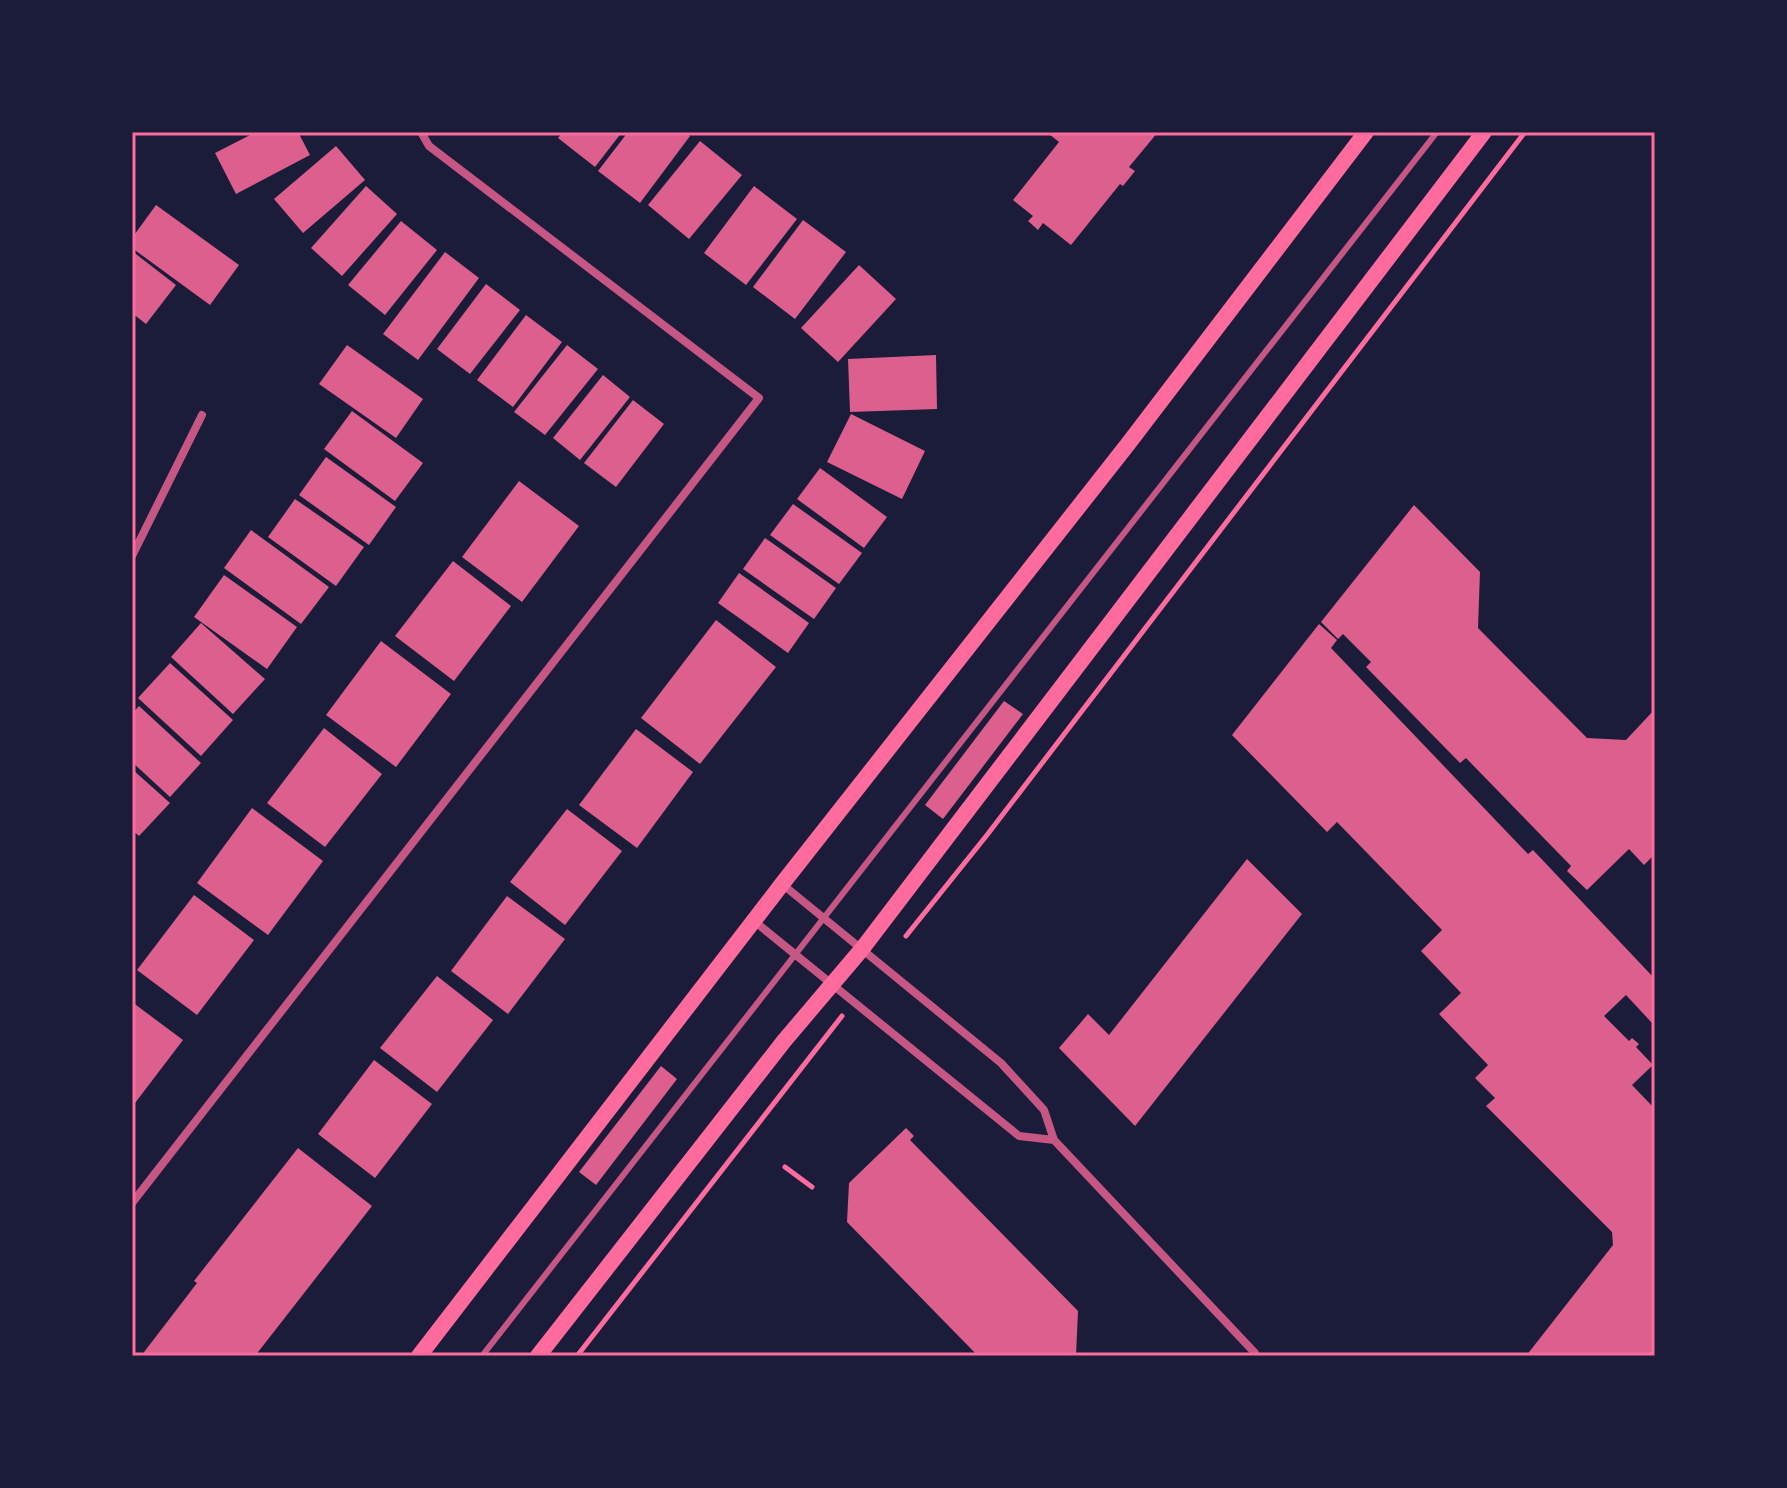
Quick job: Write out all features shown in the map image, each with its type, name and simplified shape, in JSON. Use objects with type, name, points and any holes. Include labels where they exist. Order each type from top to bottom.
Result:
[{"type":"main road","points":[[419,1356],[753,921],[1128,444],[1366,132]]},
{"type":"main road","points":[[538,1356],[775,1053],[862,949],[1484,132]]},
{"type":"street","points":[[132,1203],[759,398],[429,146],[421,132]]},
{"type":"street","points":[[132,556],[202,415]]},
{"type":"street","points":[[782,884],[1001,1063],[1044,1110],[1054,1140],[1255,1353]]},
{"type":"street","points":[[753,921],[1019,1136],[1054,1140]]},
{"type":"lane","points":[[482,1356],[1437,132]]},
{"type":"path","points":[[954,876],[1525,132]]},
{"type":"path","points":[[577,1356],[801,1067]]},
{"type":"path","points":[[785,1167],[812,1187]]},
{"type":"building","points":[[256,132],[298,132],[310,155],[236,194],[215,153]]},
{"type":"building","points":[[563,132],[622,132],[595,167],[558,138]]},
{"type":"building","points":[[628,132],[684,132],[690,136],[640,203],[598,171]]},
{"type":"building","points":[[1158,132],[1129,167],[1135,171],[1123,186],[1120,184],[1071,245],[1043,223],[1038,230],[1028,221],[1033,216],[1013,200],[1059,142],[1049,134]]},
{"type":"building","points":[[700,141],[742,175],[689,239],[648,205]]},
{"type":"building","points":[[336,146],[365,180],[303,233],[274,199]]},
{"type":"building","points":[[366,186],[397,214],[342,276],[311,248]]},
{"type":"building","points":[[754,186],[797,219],[746,285],[704,253]]},
{"type":"building","points":[[156,205],[239,265],[210,305],[132,248],[132,238]]},
{"type":"building","points":[[803,220],[846,252],[795,319],[753,287]]},
{"type":"building","points":[[401,221],[437,250],[385,315],[348,285]]},
{"type":"building","points":[[132,251],[176,285],[146,324],[132,313]]},
{"type":"building","points":[[445,252],[479,278],[418,360],[383,334]]},
{"type":"building","points":[[859,265],[896,299],[838,362],[801,328]]},
{"type":"building","points":[[486,284],[520,310],[470,374],[437,349]]},
{"type":"building","points":[[526,315],[562,342],[513,407],[477,380]]},
{"type":"building","points":[[347,345],[423,399],[396,438],[319,384]]},
{"type":"building","points":[[567,345],[598,369],[545,435],[514,412]]},
{"type":"building","points":[[936,355],[937,409],[850,412],[848,359]]},
{"type":"building","points":[[603,375],[630,397],[580,460],[553,438]]},
{"type":"building","points":[[633,400],[664,424],[616,487],[584,463]]},
{"type":"building","points":[[352,411],[423,463],[395,501],[324,449]]},
{"type":"building","points":[[851,414],[925,451],[902,499],[827,462]]},
{"type":"building","points":[[326,457],[396,507],[369,545],[299,495]]},
{"type":"building","points":[[820,468],[887,517],[864,548],[797,499]]},
{"type":"building","points":[[519,481],[579,526],[522,602],[462,557]]},
{"type":"building","points":[[295,499],[364,547],[336,586],[268,537]]},
{"type":"building","points":[[793,504],[862,553],[839,584],[770,535]]},
{"type":"building","points":[[1414,505],[1480,572],[1478,628],[1587,738],[1626,740],[1655,709],[1655,854],[1644,865],[1629,849],[1587,890],[1567,871],[1571,866],[1466,758],[1460,763],[1366,667],[1371,662],[1343,634],[1338,639],[1321,622]]},
{"type":"building","points":[[251,530],[329,587],[301,624],[224,568]]},
{"type":"building","points":[[765,538],[836,588],[814,619],[743,569]]},
{"type":"building","points":[[453,561],[511,606],[454,681],[395,636]]},
{"type":"building","points":[[739,573],[809,623],[788,653],[718,603]]},
{"type":"building","points":[[224,575],[297,627],[267,669],[194,617]]},
{"type":"building","points":[[716,620],[776,667],[700,764],[641,718]]},
{"type":"building","points":[[201,623],[265,679],[233,714],[171,657]]},
{"type":"building","points":[[1319,624],[1337,640],[1331,648],[1528,854],[1533,850],[1655,979],[1655,1020],[1652,1023],[1626,995],[1604,1016],[1629,1041],[1632,1038],[1639,1044],[1636,1047],[1653,1065],[1632,1085],[1655,1109],[1655,1356],[1526,1356],[1613,1245],[1612,1232],[1486,1106],[1495,1098],[1475,1078],[1488,1065],[1439,1014],[1461,993],[1421,951],[1442,930],[1337,822],[1327,832],[1232,735]]},
{"type":"building","points":[[381,641],[451,694],[396,767],[326,715]]},
{"type":"building","points":[[170,663],[233,720],[201,756],[138,698]]},
{"type":"building","points":[[1004,701],[1023,714],[943,819],[925,805]]},
{"type":"building","points":[[139,706],[201,763],[170,797],[132,762],[132,714]]},
{"type":"building","points":[[324,728],[382,774],[325,847],[267,803]]},
{"type":"building","points":[[636,729],[693,772],[637,848],[579,805]]},
{"type":"building","points":[[132,769],[170,803],[139,836],[132,830]]},
{"type":"building","points":[[252,808],[323,861],[268,935],[197,883]]},
{"type":"building","points":[[567,809],[622,851],[565,925],[510,882]]},
{"type":"building","points":[[1247,859],[1302,914],[1135,1126],[1059,1048],[1088,1014],[1109,1035]]},
{"type":"building","points":[[194,895],[254,940],[197,1015],[137,970]]},
{"type":"building","points":[[507,896],[565,939],[508,1014],[451,971]]},
{"type":"building","points":[[437,976],[493,1020],[437,1092],[380,1048]]},
{"type":"building","points":[[132,1002],[183,1040],[132,1107]]},
{"type":"building","points":[[374,1060],[432,1104],[375,1178],[318,1134]]},
{"type":"building","points":[[661,1066],[677,1079],[596,1185],[579,1172]]},
{"type":"building","points":[[906,1128],[914,1136],[910,1140],[1078,1311],[1076,1356],[978,1356],[847,1222],[849,1183]]},
{"type":"building","points":[[298,1148],[372,1206],[255,1356],[141,1356],[197,1283],[194,1281]]}]
